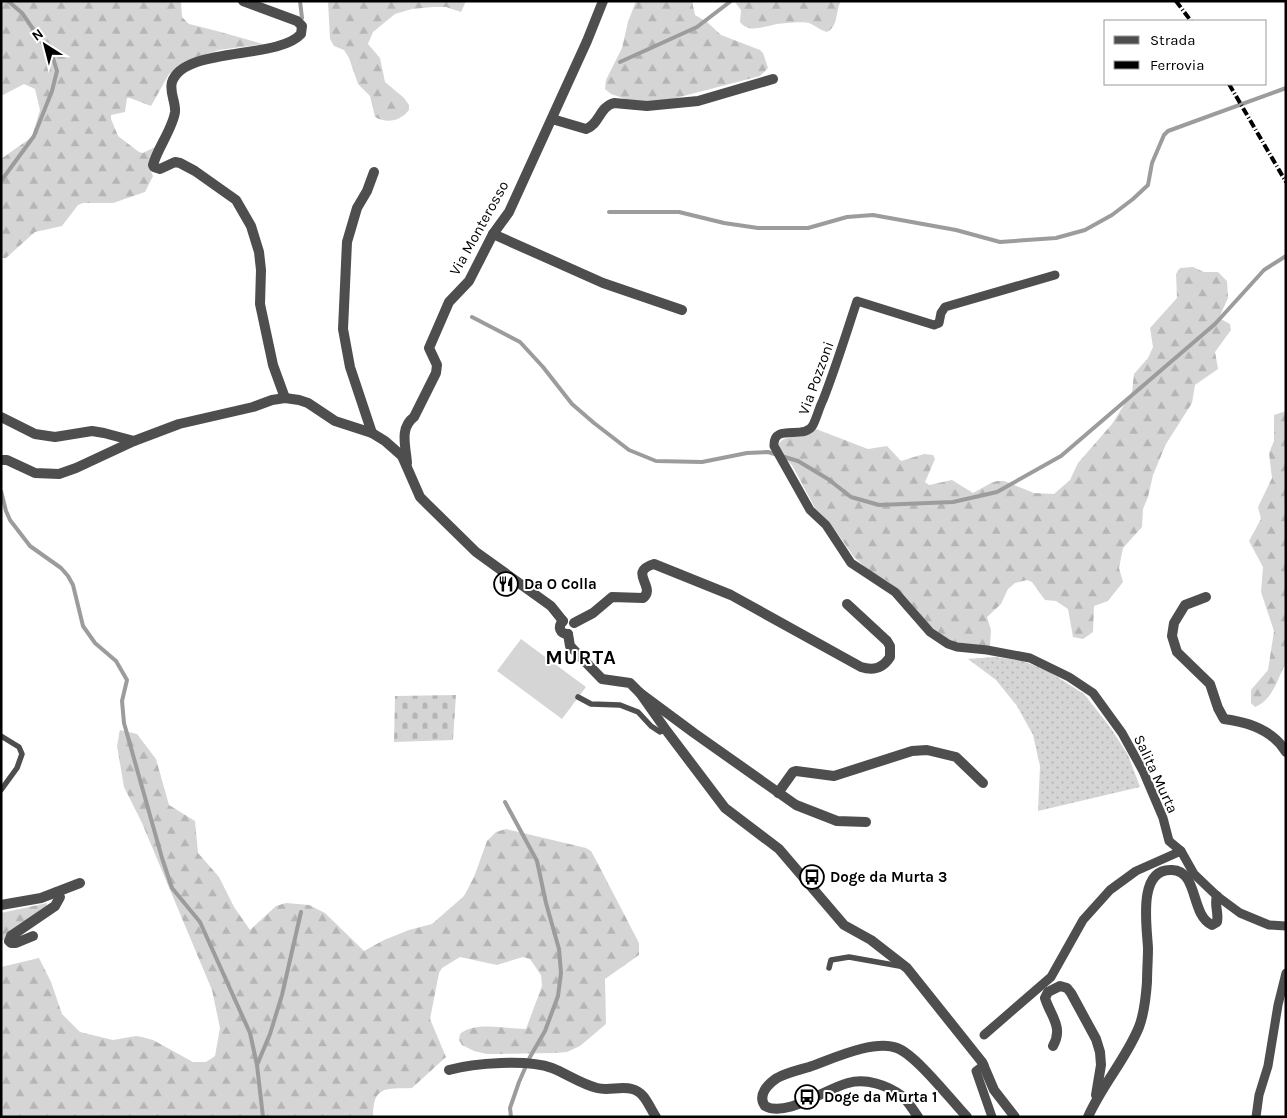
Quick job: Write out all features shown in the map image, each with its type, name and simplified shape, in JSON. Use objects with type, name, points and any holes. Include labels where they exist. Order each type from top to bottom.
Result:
[{"type":"street","points":[[243,1],[297,21],[302,26],[302,34],[296,39],[267,49],[213,57],[198,62],[178,73],[172,81],[175,114],[153,165],[160,169],[175,162],[180,162],[195,171],[236,200],[251,226],[259,252],[261,270],[260,304],[273,365],[285,398]]},
{"type":"street","name":"Via Monterosso","points":[[408,466],[404,428],[414,417],[436,373],[437,365],[429,348],[449,302],[470,281],[493,234],[509,212],[587,41],[602,1]]},
{"type":"street","points":[[552,120],[586,130],[595,124],[604,108],[610,104],[647,106],[698,101],[773,79]]},
{"type":"street","points":[[372,433],[350,367],[343,328],[347,242],[357,208],[368,191],[374,172]]},
{"type":"street","points":[[493,234],[603,283],[682,310]]},
{"type":"street","name":"Via Pozzoni","points":[[785,464],[774,446],[774,440],[776,436],[783,432],[805,432],[813,426],[857,301],[934,325],[939,323],[942,311],[948,305],[1056,275]]},
{"type":"street","points":[[1,460],[7,460],[35,473],[60,474],[134,441],[179,424],[285,398],[308,403],[335,421],[372,433],[385,441],[402,456],[420,497],[476,552],[551,606],[562,621]]},
{"type":"street","points":[[1,416],[35,434],[55,437],[92,431],[134,441]]},
{"type":"street","name":"Salita Murta","points":[[785,464],[810,510],[826,525],[851,563],[895,592],[906,602],[920,622],[939,638],[957,647],[987,650],[1030,658],[1069,677],[1093,693],[1126,741],[1143,772],[1163,818],[1169,841],[1181,851],[1194,874],[1217,896],[1240,913],[1269,926],[1286,926]]},
{"type":"street","points":[[574,623],[594,613],[612,597],[643,598],[647,595],[648,591],[642,576],[643,571],[654,564],[731,594],[861,667],[868,669],[881,666],[890,656],[890,646],[882,636],[847,604]]},
{"type":"street","points":[[1206,597],[1185,605],[1174,623],[1172,636],[1177,652],[1210,684],[1224,719],[1240,721],[1266,731],[1281,744],[1286,752]]},
{"type":"street","points":[[562,621],[567,619],[574,623]]},
{"type":"street","points":[[562,621],[560,630],[568,634],[574,630],[574,623]]},
{"type":"street","points":[[568,634],[570,646],[602,679],[625,681],[796,805],[837,821],[866,822]]},
{"type":"street","points":[[640,693],[724,808],[779,849],[844,925],[871,940],[907,968],[984,1065],[994,1090],[1015,1117]]},
{"type":"street","points":[[778,793],[793,772],[796,771],[834,776],[912,752],[927,750],[956,758],[983,783]]},
{"type":"street","points":[[984,1035],[1051,977],[1083,920],[1110,890],[1136,871],[1181,851]]},
{"type":"street","points":[[1088,1117],[1095,1101],[1139,1027],[1142,1018],[1147,984],[1148,949],[1145,923],[1148,887],[1153,879],[1164,871],[1180,872],[1189,881],[1201,914],[1212,925],[1218,917],[1215,902],[1217,896]]},
{"type":"street","points":[[1,904],[40,898],[80,883]]},
{"type":"street","points":[[33,936],[16,943],[9,941],[11,936],[55,906],[60,897],[57,892]]},
{"type":"street","points":[[1256,1117],[1258,1096],[1268,1066],[1278,1005],[1286,973]]},
{"type":"street","points":[[1054,1046],[1057,1039],[1057,1025],[1045,998],[1048,992],[1060,986],[1067,988],[1071,993],[1096,1039],[1100,1052],[1100,1072],[1095,1101]]},
{"type":"street","points":[[918,1117],[903,1097],[880,1085],[863,1081],[846,1083],[788,1116],[771,1111],[764,1104],[762,1097],[767,1086],[781,1076],[867,1048],[890,1046],[910,1055],[967,1117]]},
{"type":"street","points":[[449,1070],[480,1065],[521,1063],[551,1068],[599,1089],[632,1089],[644,1096],[656,1117]]},
{"type":"street","points":[[984,1065],[976,1071],[992,1117]]},
{"type":"lane","points":[[578,697],[591,704],[620,705],[638,712],[651,726],[660,732],[666,730]]},
{"type":"lane","points":[[1,736],[19,747],[22,754],[17,768],[1,790]]},
{"type":"lane","points":[[829,968],[830,960],[849,958],[907,968]]},
{"type":"green space","points":[[1,1],[181,1],[182,17],[189,24],[263,44],[219,50],[193,59],[169,74],[151,106],[127,98],[125,112],[111,115],[118,136],[139,152],[143,153],[157,146],[150,161],[153,176],[145,192],[113,203],[83,203],[78,205],[62,226],[35,232],[6,258],[1,258],[1,159],[32,137],[40,110],[35,89],[24,84],[1,96]]},
{"type":"green space","points":[[328,1],[466,1],[461,12],[446,7],[433,7],[412,9],[395,14],[373,32],[368,44],[380,58],[385,82],[404,98],[409,105],[409,110],[402,117],[389,121],[375,117],[370,96],[358,84],[349,58],[344,50],[334,46],[330,39]]},
{"type":"green space","points":[[636,1],[692,1],[695,15],[707,22],[721,35],[760,50],[763,53],[768,68],[760,76],[653,104],[634,102],[611,94],[605,89],[606,80],[622,48],[628,22]]},
{"type":"green space","points":[[734,1],[841,1],[835,22],[827,32],[803,22],[748,28],[740,22],[741,10]]},
{"type":"green space","points":[[1193,267],[1204,272],[1218,272],[1227,281],[1228,298],[1219,318],[1230,324],[1231,330],[1215,352],[1218,369],[1195,385],[1192,403],[1166,444],[1153,475],[1143,509],[1142,527],[1123,548],[1119,568],[1123,582],[1108,601],[1094,606],[1093,632],[1083,639],[1073,637],[1068,609],[1056,601],[1045,600],[1032,582],[1027,580],[1015,583],[1008,589],[1001,604],[987,617],[991,630],[990,646],[961,646],[946,638],[930,626],[904,595],[889,582],[868,570],[854,557],[830,523],[815,508],[792,465],[783,457],[779,448],[779,443],[782,440],[800,437],[816,429],[868,449],[887,446],[901,461],[924,454],[933,455],[935,459],[925,482],[929,485],[952,480],[973,493],[991,483],[1004,481],[1034,493],[1054,494],[1070,480],[1078,463],[1112,424],[1132,392],[1134,374],[1148,358],[1153,347],[1150,328],[1177,298],[1176,274],[1180,268]]},
{"type":"green space","points":[[1286,411],[1286,662],[1271,694],[1255,707],[1251,703],[1251,690],[1268,670],[1274,631],[1261,592],[1263,567],[1249,541],[1261,519],[1258,507],[1272,478],[1269,453],[1274,441],[1274,415]]},
{"type":"green space","points":[[521,639],[586,687],[562,719],[497,671]]},
{"type":"green space","points":[[995,657],[1023,661],[1048,671],[1084,694],[1110,727],[1128,755],[1140,787],[1038,811],[1040,766],[1033,735],[1017,706],[996,680],[968,659]]},
{"type":"green space","points":[[456,695],[453,740],[394,742],[395,696]]},
{"type":"green space","points":[[120,730],[137,734],[156,759],[169,805],[195,821],[198,853],[219,877],[234,907],[250,930],[276,906],[286,903],[309,905],[325,913],[364,951],[384,940],[409,930],[432,924],[464,896],[474,877],[487,841],[496,832],[506,829],[586,848],[591,851],[639,943],[639,955],[605,979],[606,1024],[580,1046],[567,1052],[487,1054],[474,1051],[462,1045],[459,1040],[460,1034],[466,1030],[482,1027],[526,1029],[542,986],[541,975],[530,959],[523,957],[497,965],[460,957],[442,968],[439,973],[430,1019],[446,1057],[412,1088],[388,1089],[378,1094],[375,1099],[373,1117],[1,1117],[1,967],[39,958],[51,982],[62,1014],[80,1032],[113,1040],[136,1036],[142,1037],[153,1040],[193,1062],[206,1062],[215,1056],[220,1028],[212,990],[142,823],[124,787],[117,746]]},
{"type":"green space","points":[[47,903],[46,911],[15,930],[1,942],[1,913]]},
{"type":"waterway","points":[[1,181],[34,136],[52,91],[57,71],[53,58],[22,13],[8,1]]},
{"type":"waterway","points":[[300,1],[302,18]]},
{"type":"waterway","points":[[620,62],[697,27],[731,1]]},
{"type":"waterway","points":[[609,212],[679,212],[724,223],[758,228],[808,228],[847,217],[873,215],[956,230],[1000,242],[1056,238],[1085,230],[1112,215],[1148,185],[1152,163],[1164,135],[1168,131],[1286,88]]},
{"type":"waterway","points":[[472,317],[520,342],[543,367],[572,404],[629,450],[656,461],[702,462],[747,453],[768,452],[798,461],[828,479],[851,497],[879,505],[953,502],[997,492],[1061,456],[1215,324],[1264,270],[1286,256]]},
{"type":"waterway","points":[[1,491],[10,520],[30,546],[61,568],[68,576],[73,585],[83,626],[95,643],[116,661],[127,680],[122,701],[124,723],[162,858],[172,888],[200,922],[250,1033],[257,1065],[263,1117]]},
{"type":"waterway","points":[[505,802],[537,861],[559,949],[561,973],[558,996],[545,1031],[530,1057],[519,1082],[510,1108],[511,1117]]},
{"type":"waterway","points":[[257,1065],[270,1034],[282,995],[301,912]]},
{"type":"railway","points":[[1176,1],[1190,20]]},
{"type":"railway","points":[[1230,85],[1286,182]]},
{"type":"place","name":"Da O Colla","points":[[506,584]]},
{"type":"place","name":"Doge da Murta 3","points":[[812,877]]},
{"type":"place","name":"Doge da Murta 1","points":[[807,1097]]},
{"type":"district","name":"MURTA","points":[[581,657]]}]
